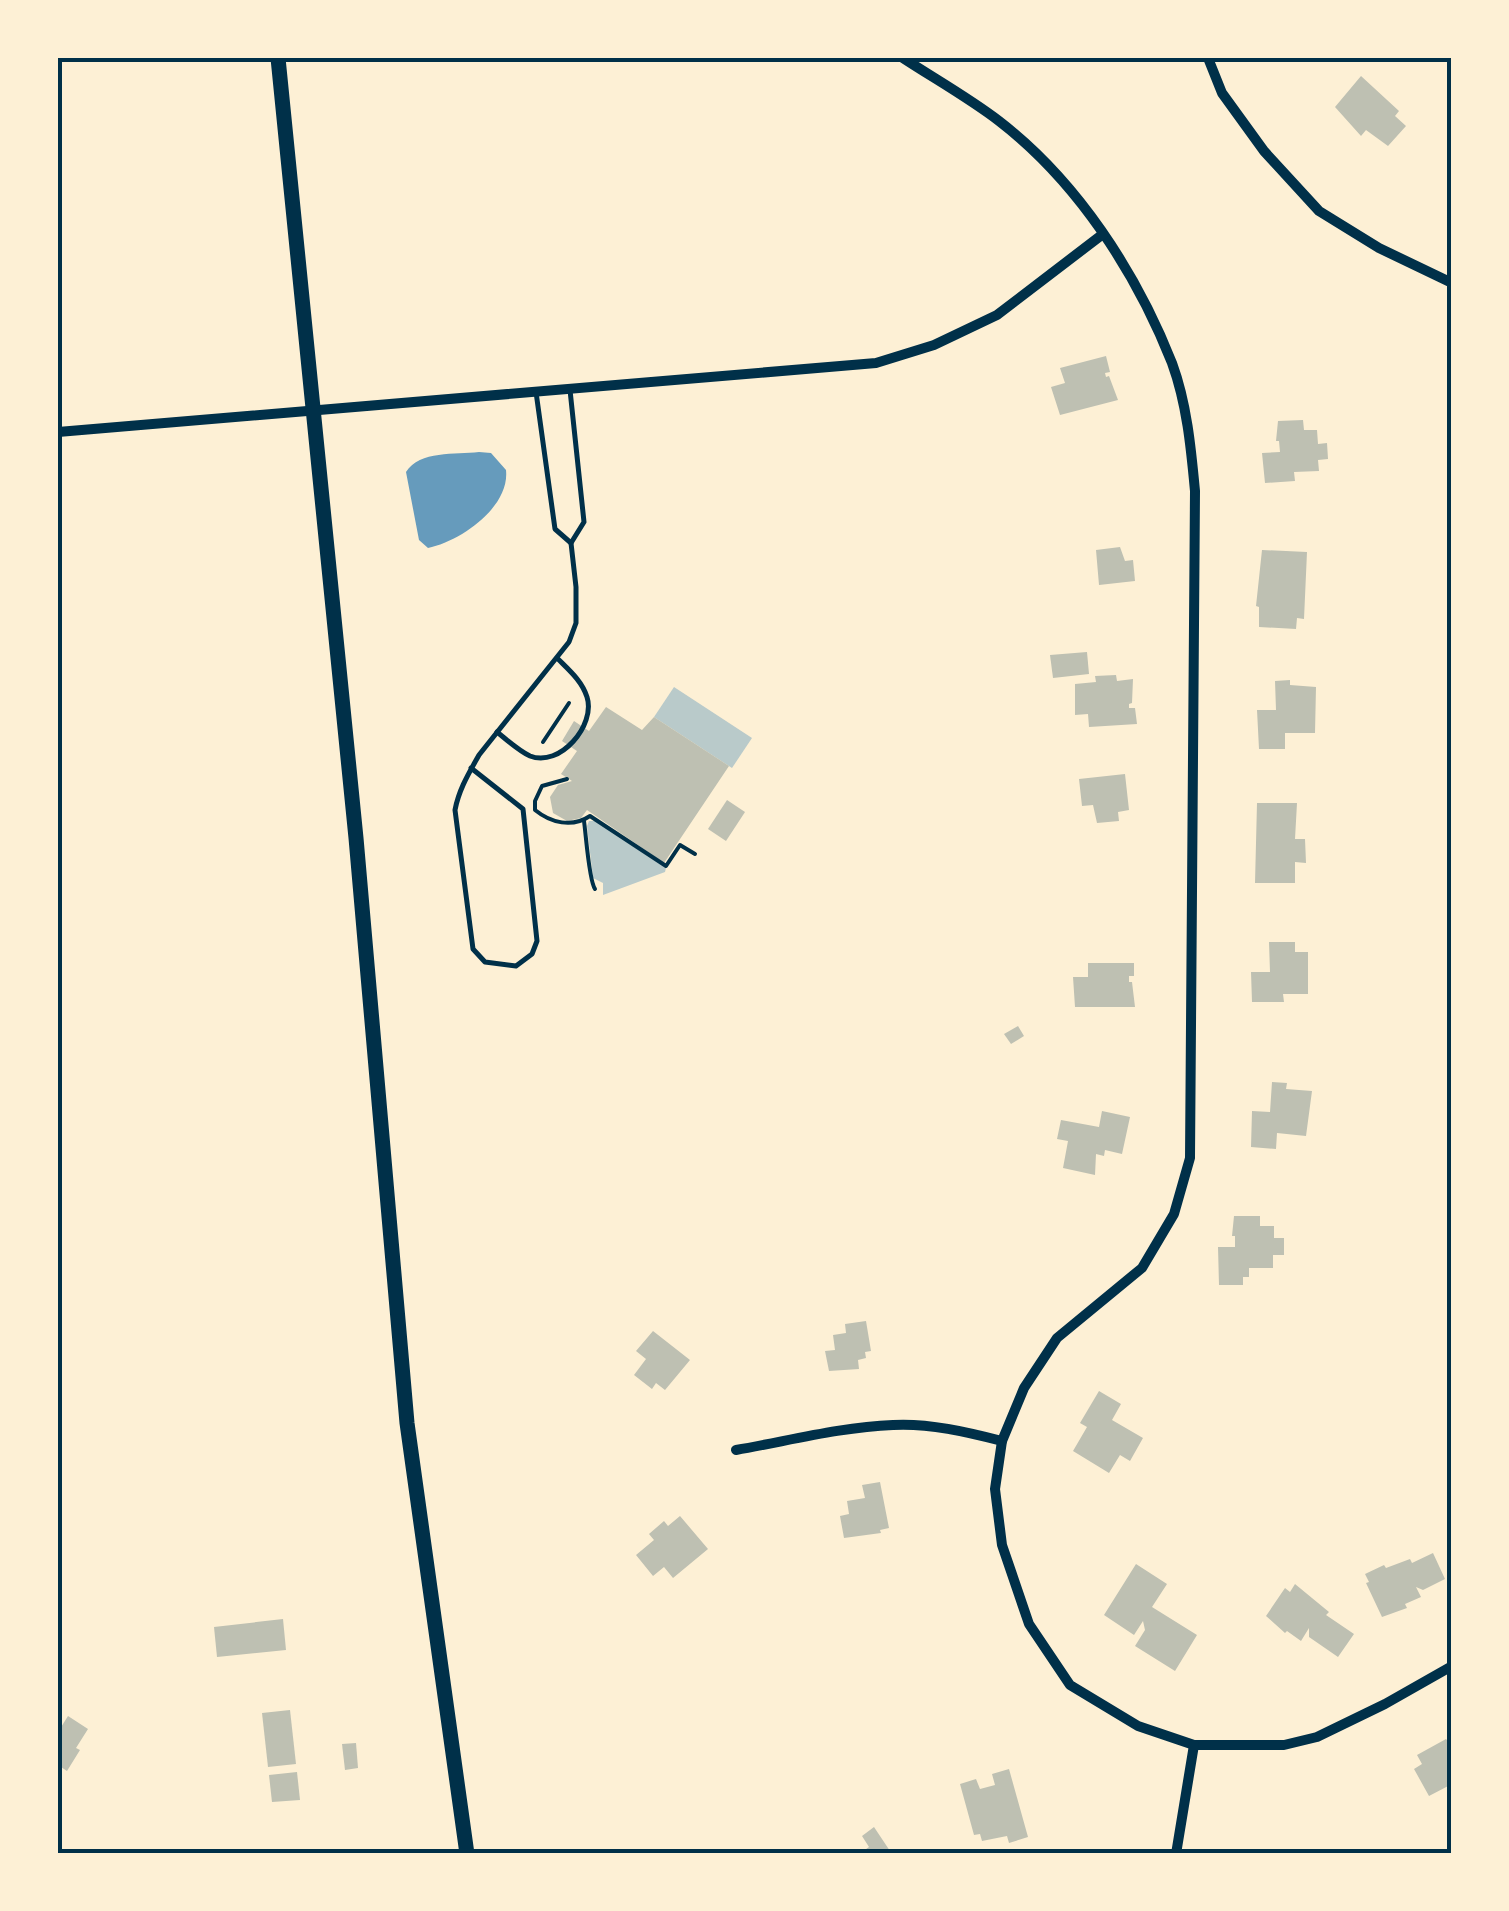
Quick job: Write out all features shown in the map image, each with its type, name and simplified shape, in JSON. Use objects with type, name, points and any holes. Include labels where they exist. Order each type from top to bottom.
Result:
[{"type":"main road","points":[[278,58],[407,1423],[467,1854]]},
{"type":"street","points":[[903,58],[1000,122],[1056,173],[1103,234],[1142,299],[1173,365],[1188,426],[1195,491],[1190,1158],[1174,1214],[1142,1268],[1058,1338],[1024,1388],[1002,1441],[994,1489],[1002,1545],[1029,1624],[1070,1685],[1138,1726],[1194,1745],[1284,1745],[1317,1737],[1452,1666]]},
{"type":"street","points":[[1208,58],[1232,107],[1264,151],[1319,211],[1379,248],[1452,284]]},
{"type":"street","points":[[58,432],[876,364],[934,345],[996,314],[1103,234]]},
{"type":"street","points":[[736,1450],[896,1424],[1002,1441]]},
{"type":"street","points":[[1176,1854],[1194,1745]]},
{"type":"lane","points":[[471,768],[523,809],[537,941],[532,954],[516,966],[486,962],[473,949],[455,810],[458,792],[471,768],[569,642],[576,622],[571,543],[584,522],[570,390]]},
{"type":"lane","points":[[536,392],[554,529],[571,543]]},
{"type":"lane","points":[[497,732],[530,756],[545,759],[568,747],[586,723],[589,706],[579,681],[556,658]]},
{"type":"path","points":[[543,742],[569,703]]},
{"type":"path","points":[[556,722],[568,730]]},
{"type":"path","points":[[567,779],[542,786],[535,810],[548,819],[567,824],[590,816],[666,866],[680,845],[695,854]]},
{"type":"path","points":[[584,821],[591,858],[589,881],[595,888]]},
{"type":"shaded area","points":[[674,687],[752,738],[732,768],[654,717]]},
{"type":"shaded area","points":[[589,821],[596,821],[666,868],[665,872],[603,895],[603,883],[593,878]]},
{"type":"water","points":[[491,453],[506,470],[500,497],[468,530],[428,548],[419,540],[406,472],[429,457]]},
{"type":"building","points":[[1361,76],[1399,111],[1395,116],[1406,126],[1388,146],[1366,130],[1361,136],[1335,107]]},
{"type":"building","points":[[1106,356],[1110,372],[1105,373],[1106,377],[1109,376],[1118,400],[1060,415],[1051,387],[1065,383],[1060,368]]},
{"type":"building","points":[[1303,420],[1304,430],[1317,430],[1318,444],[1327,443],[1328,459],[1318,460],[1319,471],[1294,472],[1295,481],[1265,483],[1262,453],[1280,452],[1276,441],[1278,421]]},
{"type":"building","points":[[1120,547],[1125,561],[1133,560],[1135,581],[1099,585],[1096,550]]},
{"type":"building","points":[[1262,550],[1307,552],[1304,619],[1297,618],[1296,629],[1259,627],[1256,606]]},
{"type":"building","points":[[1087,652],[1089,674],[1053,678],[1050,655]]},
{"type":"building","points":[[1116,675],[1117,681],[1133,679],[1129,708],[1135,708],[1137,724],[1089,727],[1088,714],[1075,715],[1075,684],[1096,682],[1095,676]]},
{"type":"building","points":[[1290,680],[1290,685],[1316,687],[1315,733],[1285,733],[1285,749],[1259,749],[1257,710],[1276,710],[1275,681]]},
{"type":"building","points":[[606,707],[642,730],[654,717],[729,766],[664,863],[587,810],[581,818],[567,821],[553,813],[550,797],[558,785],[572,781],[561,774],[577,751],[562,741],[574,721],[589,731]]},
{"type":"building","points":[[1125,774],[1129,810],[1118,812],[1119,821],[1097,823],[1093,805],[1082,806],[1079,779]]},
{"type":"building","points":[[727,800],[745,812],[726,841],[708,829]]},
{"type":"building","points":[[1257,803],[1297,803],[1295,839],[1305,839],[1306,863],[1295,862],[1295,883],[1255,883]]},
{"type":"building","points":[[1269,942],[1295,942],[1295,952],[1308,952],[1308,994],[1283,994],[1284,1002],[1252,1002],[1251,972],[1270,972]]},
{"type":"building","points":[[1088,963],[1134,963],[1134,976],[1129,976],[1129,982],[1135,1007],[1075,1007],[1073,977],[1088,977]]},
{"type":"building","points":[[1018,1026],[1024,1036],[1011,1044],[1004,1034]]},
{"type":"building","points":[[1272,1082],[1287,1083],[1286,1089],[1312,1091],[1306,1136],[1277,1133],[1276,1149],[1251,1147],[1252,1111],[1270,1112]]},
{"type":"building","points":[[1102,1111],[1130,1117],[1122,1154],[1105,1150],[1104,1156],[1096,1154],[1095,1175],[1063,1168],[1068,1141],[1057,1139],[1061,1120],[1099,1127]]},
{"type":"building","points":[[1234,1216],[1260,1216],[1260,1226],[1274,1226],[1274,1238],[1284,1238],[1284,1255],[1273,1255],[1273,1268],[1249,1268],[1243,1285],[1219,1285],[1218,1247],[1235,1247]]},
{"type":"building","points":[[866,1321],[871,1351],[858,1360],[859,1369],[829,1371],[825,1351],[835,1350],[833,1335],[846,1333],[845,1324]]},
{"type":"building","points":[[653,1331],[690,1360],[665,1390],[656,1383],[652,1389],[634,1375],[646,1359],[636,1351]]},
{"type":"building","points":[[1099,1391],[1121,1404],[1112,1420],[1143,1438],[1130,1461],[1120,1455],[1109,1473],[1073,1451],[1087,1427],[1080,1423]]},
{"type":"building","points":[[880,1482],[889,1528],[880,1530],[881,1533],[844,1538],[840,1516],[849,1514],[847,1501],[865,1498],[862,1485]]},
{"type":"building","points":[[680,1516],[708,1549],[673,1578],[664,1567],[653,1576],[636,1555],[654,1540],[649,1534],[664,1521],[668,1526]]},
{"type":"building","points":[[1433,1553],[1445,1579],[1423,1590],[1416,1587],[1421,1597],[1405,1604],[1407,1608],[1382,1617],[1365,1574],[1384,1565],[1386,1568],[1410,1559],[1412,1563]]},
{"type":"building","points":[[1136,1564],[1167,1584],[1152,1607],[1197,1635],[1175,1671],[1135,1646],[1145,1630],[1143,1621],[1134,1635],[1104,1615]]},
{"type":"building","points":[[1295,1584],[1329,1612],[1326,1615],[1354,1634],[1338,1657],[1309,1637],[1309,1628],[1301,1641],[1266,1616],[1285,1588],[1290,1592]]},
{"type":"building","points":[[283,1619],[286,1650],[217,1657],[214,1627]]},
{"type":"building","points":[[290,1710],[296,1764],[268,1767],[262,1713]]},
{"type":"building","points":[[68,1716],[88,1729],[67,1771],[58,1765],[58,1732]]},
{"type":"building","points":[[1446,1739],[1452,1746],[1452,1784],[1429,1796],[1414,1769],[1422,1764],[1417,1755]]},
{"type":"building","points":[[356,1743],[358,1768],[345,1770],[342,1744]]},
{"type":"building","points":[[1009,1769],[1028,1837],[1009,1843],[1007,1836],[982,1841],[980,1834],[974,1835],[960,1784],[976,1779],[980,1789],[995,1785],[992,1774]]},
{"type":"building","points":[[297,1772],[300,1800],[272,1802],[269,1775]]},
{"type":"building","points":[[874,1827],[892,1854],[859,1854],[869,1847],[862,1836]]}]
